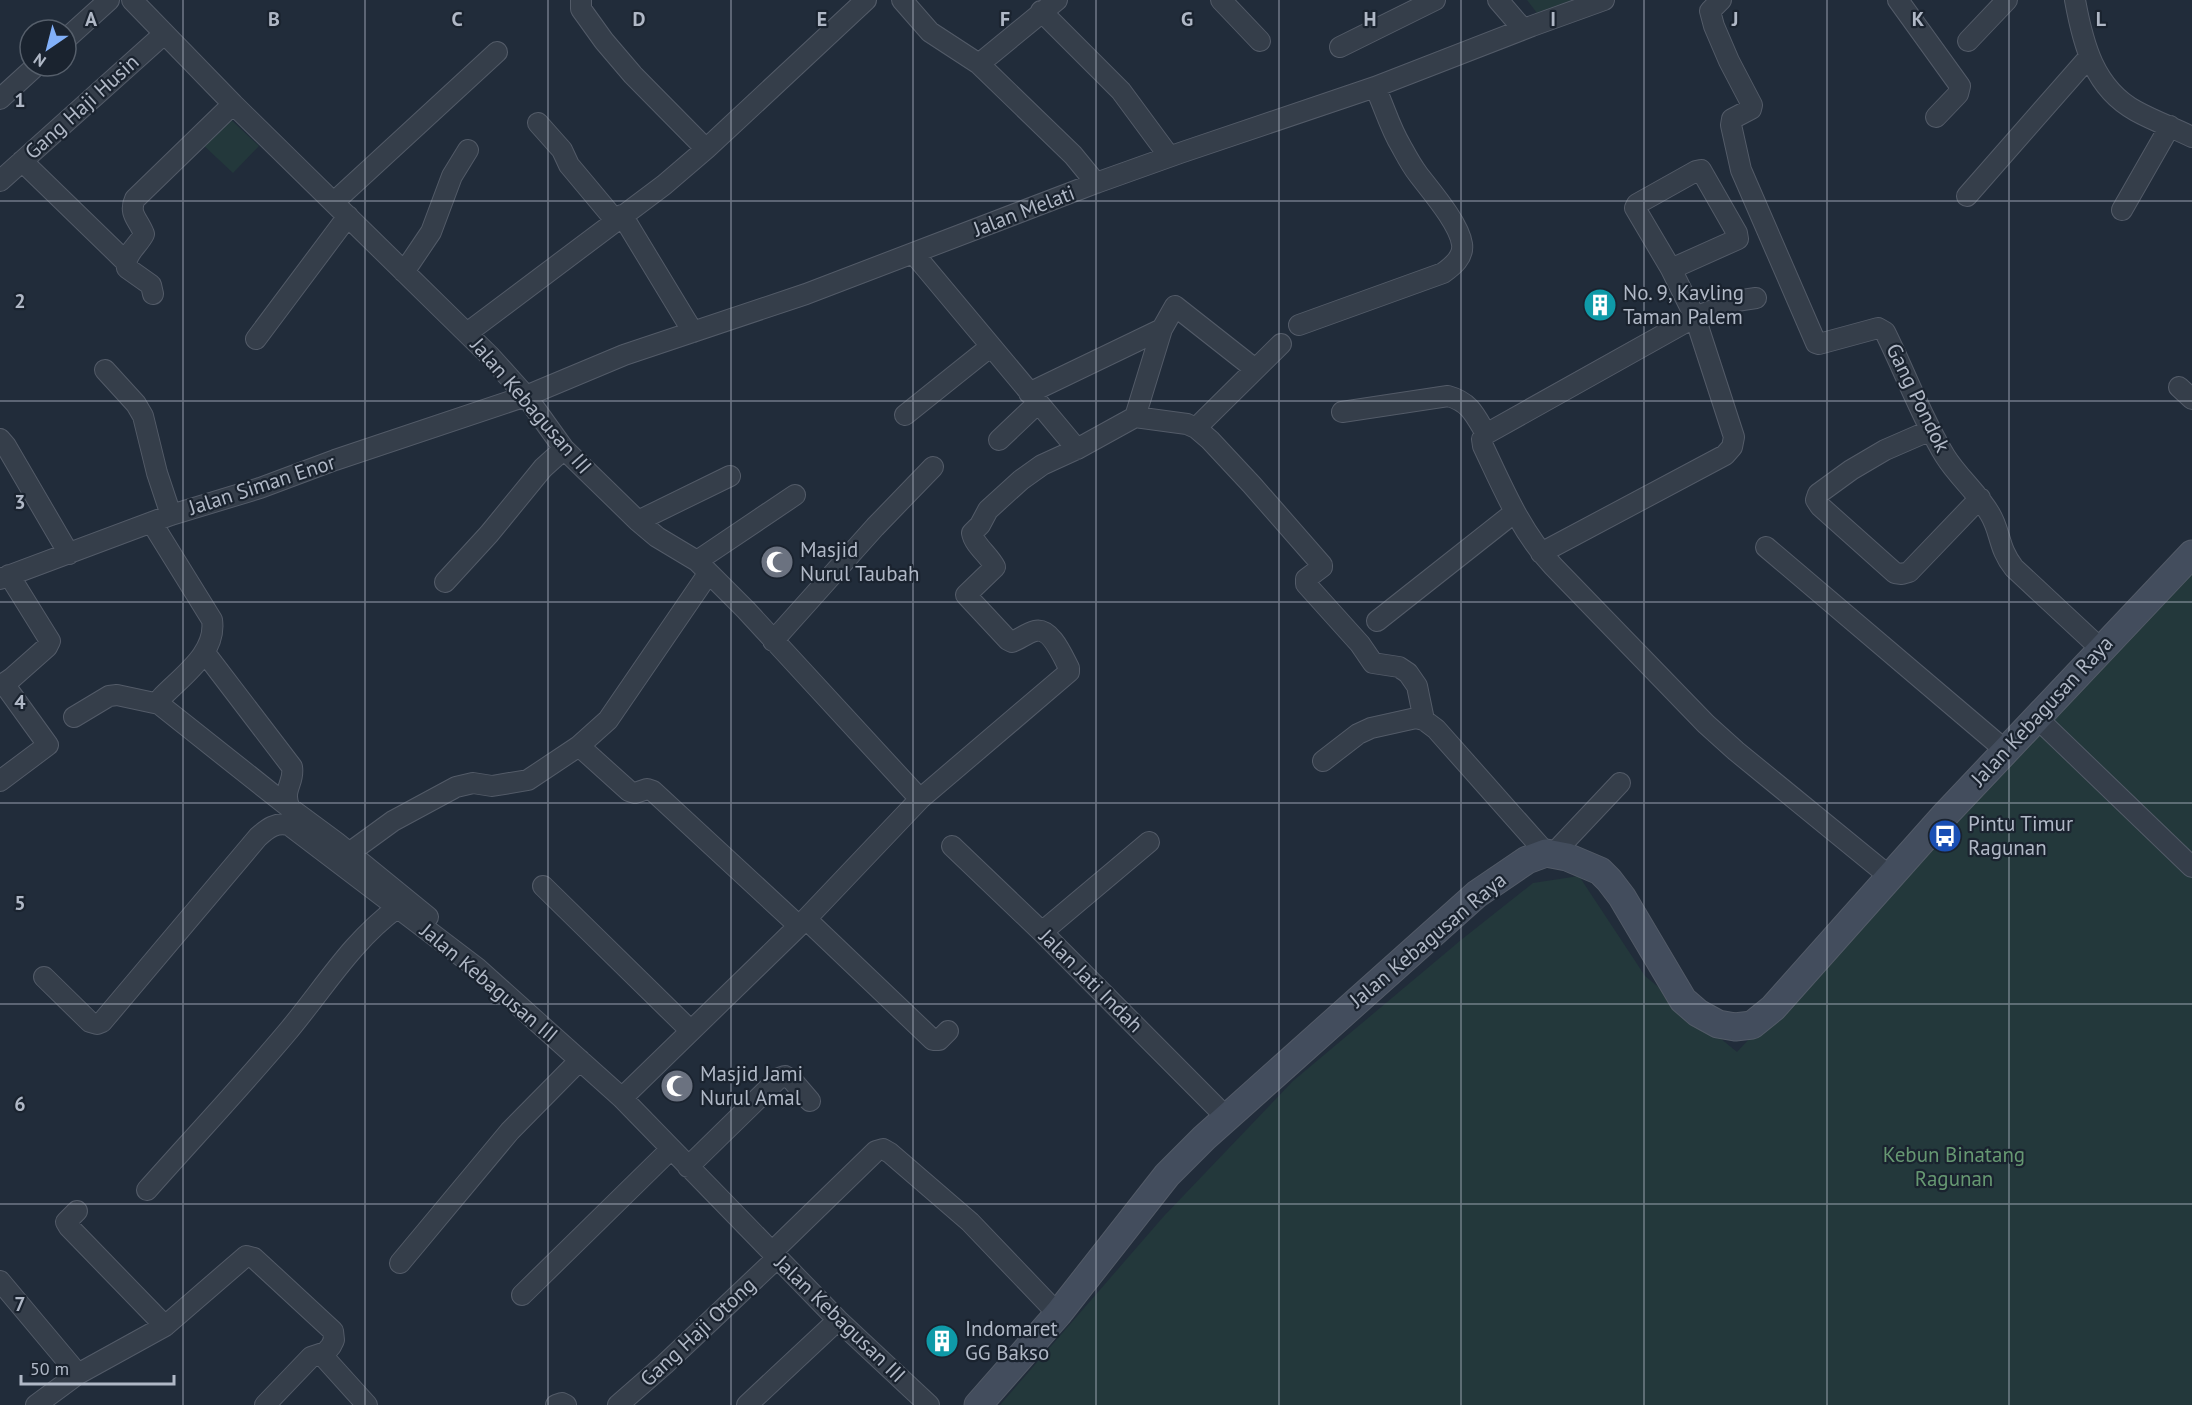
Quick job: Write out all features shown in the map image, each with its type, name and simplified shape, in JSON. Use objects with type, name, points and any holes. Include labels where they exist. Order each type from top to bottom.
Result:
[{"type":"main road","name":"Jalan Kebagusan Raya","points":[[978,1405],[1058,1314],[1167,1175],[1228,1116],[1477,894],[1527,860],[1549,853],[1567,857],[1589,866],[1609,880],[1622,897],[1683,1000],[1698,1013],[1718,1024],[1735,1027],[1752,1025],[1773,1008],[1889,876],[2005,750],[2192,554]]},
{"type":"street","points":[[78,28],[109,0]]},
{"type":"street","points":[[581,0],[581,9],[633,75],[706,149]]},
{"type":"street","points":[[902,0],[930,32],[979,64],[1073,155],[1096,183]]},
{"type":"street","points":[[1221,0],[1260,41]]},
{"type":"street","points":[[1340,47],[1435,0]]},
{"type":"street","points":[[1498,0],[1523,29]]},
{"type":"street","name":"Gang Pondok","points":[[1721,0],[1710,11],[1714,26],[1752,105],[1751,109],[1732,119],[1731,125],[1742,170],[1815,341],[1819,344],[1878,328],[1882,329],[1910,382],[1931,430],[1958,475],[1980,498],[1992,516],[2005,557],[2101,649]]},
{"type":"street","points":[[1898,0],[1960,86],[1958,94],[1936,117]]},
{"type":"street","points":[[1968,41],[2007,0]]},
{"type":"street","points":[[2075,0],[2082,38],[2089,57],[2115,96],[2136,111],[2192,137]]},
{"type":"street","name":"Jalan Melati","points":[[526,396],[624,355],[806,294],[1169,156],[1375,87],[1523,29],[1602,1]]},
{"type":"street","name":"Jalan Kebagusan III","points":[[143,3],[164,34],[467,333],[526,396],[564,449],[638,521],[657,537],[702,567],[746,610],[920,799]]},
{"type":"street","points":[[467,333],[618,217],[664,185],[706,149],[854,4]]},
{"type":"street","points":[[979,64],[1049,6],[1121,91],[1169,156]]},
{"type":"street","name":"Gang Haji Husin","points":[[0,181],[164,34]]},
{"type":"street","points":[[256,339],[341,209],[497,52]]},
{"type":"street","points":[[1967,196],[2089,57]]},
{"type":"street","points":[[0,99],[23,78]]},
{"type":"street","points":[[1299,325],[1443,273],[1456,264],[1461,254],[1462,243],[1451,219],[1431,188],[1418,174],[1399,143],[1375,87]]},
{"type":"street","points":[[125,261],[144,234],[131,213],[135,199],[233,104]]},
{"type":"street","points":[[538,123],[562,150],[569,165],[618,217],[693,332]]},
{"type":"street","points":[[2122,210],[2170,126]]},
{"type":"street","points":[[404,272],[431,232],[452,176],[468,150]]},
{"type":"street","points":[[22,161],[125,261],[127,268],[151,285],[153,294]]},
{"type":"street","points":[[1541,553],[1725,454],[1732,447],[1734,436],[1695,317],[1671,269],[1635,208],[1637,204],[1701,170],[1737,233],[1738,239],[1671,269]]},
{"type":"street","points":[[914,254],[1077,449]]},
{"type":"street","points":[[1756,298],[1736,301],[1695,317],[1486,434],[1482,439],[1483,446],[1515,512],[1541,553],[1706,724],[1736,752],[1889,876]]},
{"type":"street","points":[[1135,417],[1162,329],[1175,306],[1255,369]]},
{"type":"street","points":[[999,440],[1033,398],[1162,329]]},
{"type":"street","points":[[1196,428],[1281,344]]},
{"type":"street","points":[[905,415],[990,347]]},
{"type":"street","points":[[105,370],[136,404],[143,416],[157,473],[171,515]]},
{"type":"street","name":"Jalan Siman Enor","points":[[4,577],[171,515],[260,488],[335,460],[526,396]]},
{"type":"street","points":[[1342,412],[1448,396],[1468,405],[1486,434]]},
{"type":"street","points":[[622,1098],[802,923],[920,799],[1069,672],[1069,668],[1050,636],[1042,631],[1035,631],[1012,642],[966,595],[995,567],[973,539],[972,533],[980,525],[986,513],[1021,480],[1042,465],[1077,449],[1135,417],[1187,424],[1196,428],[1210,440],[1322,564],[1322,567],[1306,579],[1306,584],[1360,644],[1369,660],[1373,663],[1399,667],[1408,673],[1417,686],[1424,720]]},
{"type":"street","points":[[1931,430],[1884,450],[1851,470],[1818,494],[1816,500],[1895,573],[1902,574],[1909,572],[1980,498]]},
{"type":"street","points":[[0,439],[69,554]]},
{"type":"street","points":[[445,582],[489,534],[543,468],[564,449]]},
{"type":"street","points":[[773,641],[875,527],[933,467]]},
{"type":"street","points":[[638,521],[730,476]]},
{"type":"street","points":[[349,852],[393,821],[456,787],[473,783],[492,786],[528,780],[579,746],[608,720],[645,669],[702,567],[795,495]]},
{"type":"street","points":[[1377,621],[1515,512]]},
{"type":"street","points":[[152,523],[212,620],[214,632],[205,653],[161,698],[159,704]]},
{"type":"street","points":[[1766,547],[2005,750]]},
{"type":"street","points":[[0,782],[48,745],[2,685],[47,647],[50,641],[4,577]]},
{"type":"street","points":[[205,653],[292,767],[293,772],[286,794],[290,808]]},
{"type":"street","points":[[74,717],[109,696],[117,695],[159,704],[408,899],[460,945],[471,956],[477,968]]},
{"type":"street","points":[[2036,717],[2192,867]]},
{"type":"street","points":[[1323,762],[1358,734],[1403,720],[1416,718],[1424,720],[1436,729],[1549,853],[1620,783]]},
{"type":"street","points":[[579,746],[629,791],[635,793],[646,789],[652,791],[933,1040],[939,1040],[948,1031]]},
{"type":"street","name":"Jalan Kebagusan III","points":[[44,977],[90,1022],[97,1024],[102,1022],[258,837],[266,830],[282,823],[289,825],[477,968],[622,1098],[838,1320],[929,1405]]},
{"type":"street","points":[[1042,932],[1149,842]]},
{"type":"street","name":"Jalan Jati Indah","points":[[952,846],[1042,932],[1219,1110],[1228,1116]]},
{"type":"street","points":[[543,886],[690,1030]]},
{"type":"street","points":[[147,1190],[289,1030],[357,943],[397,908]]},
{"type":"street","points":[[400,1263],[495,1148],[580,1060]]},
{"type":"street","points":[[688,1167],[779,1078],[785,1076],[792,1080],[810,1101]]},
{"type":"street","points":[[522,1295],[671,1149]]},
{"type":"street","name":"Gang Haji Otong","points":[[618,1405],[665,1364],[876,1151],[883,1149],[970,1222],[1058,1314]]},
{"type":"street","points":[[77,1211],[66,1222],[69,1227],[165,1326]]},
{"type":"street","points":[[36,1405],[78,1374],[165,1326],[243,1258],[251,1256],[333,1332],[334,1340],[331,1346],[321,1354],[311,1357],[266,1405]]},
{"type":"street","points":[[0,1281],[78,1374]]},
{"type":"street","points":[[747,1405],[838,1320]]},
{"type":"street","points":[[321,1354],[367,1405]]},
{"type":"street","points":[[556,1405],[562,1403],[566,1405]]},
{"type":"green space","points":[[1527,0],[1572,0],[1537,13]]},
{"type":"green space","points":[[225,114],[259,146],[233,173],[200,142]]},
{"type":"green space","name":"Kebun Binatang Ragunan","points":[[2192,563],[2192,1405],[1000,1405],[1164,1216],[1293,1081],[1461,940],[1533,883],[1579,876],[1645,976],[1737,1052]]},
{"type":"place","name":"No. 9, Kavling Taman Palem","points":[[1600,305]]},
{"type":"place","name":"Masjid Nurul Taubah","points":[[777,562]]},
{"type":"place","name":"Pintu Timur Ragunan","points":[[1945,836]]},
{"type":"place","name":"Masjid Jami Nurul Amal","points":[[677,1086]]},
{"type":"place","name":"Indomaret GG Bakso","points":[[942,1341]]}]
